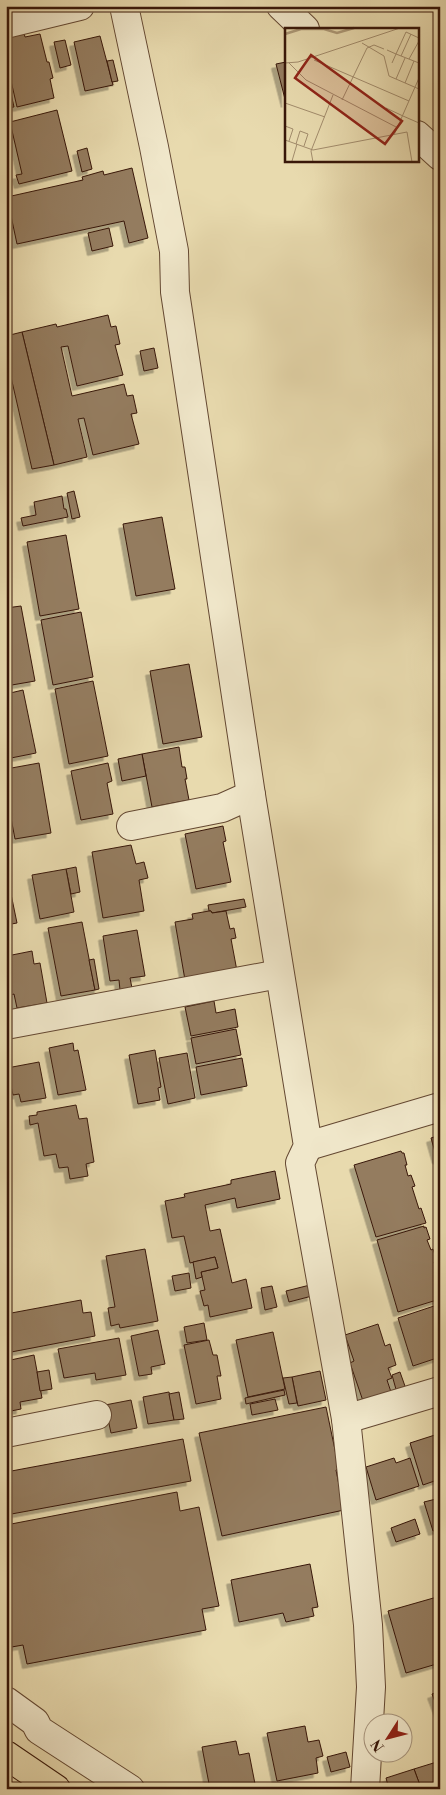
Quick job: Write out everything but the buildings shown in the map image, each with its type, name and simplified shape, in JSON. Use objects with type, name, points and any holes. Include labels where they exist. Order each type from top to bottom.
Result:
[{"type":"highway","points":[[6,1755],[56,1789]]},
{"type":"street","points":[[6,24],[80,6]]},
{"type":"street","points":[[124,6],[174,251],[177,302],[251,795],[308,1146],[300,1163],[346,1419],[368,1625],[371,1687],[365,1789]]},
{"type":"street","points":[[281,6],[304,28]]},
{"type":"street","points":[[418,136],[440,156]]},
{"type":"street","points":[[132,826],[222,808],[251,795]]},
{"type":"street","points":[[6,1025],[280,974]]},
{"type":"street","points":[[308,1146],[440,1107]]},
{"type":"street","points":[[346,1419],[440,1391]]},
{"type":"street","points":[[6,1433],[97,1415]]},
{"type":"street","points":[[6,1701],[35,1722],[39,1730],[130,1789]]}]
